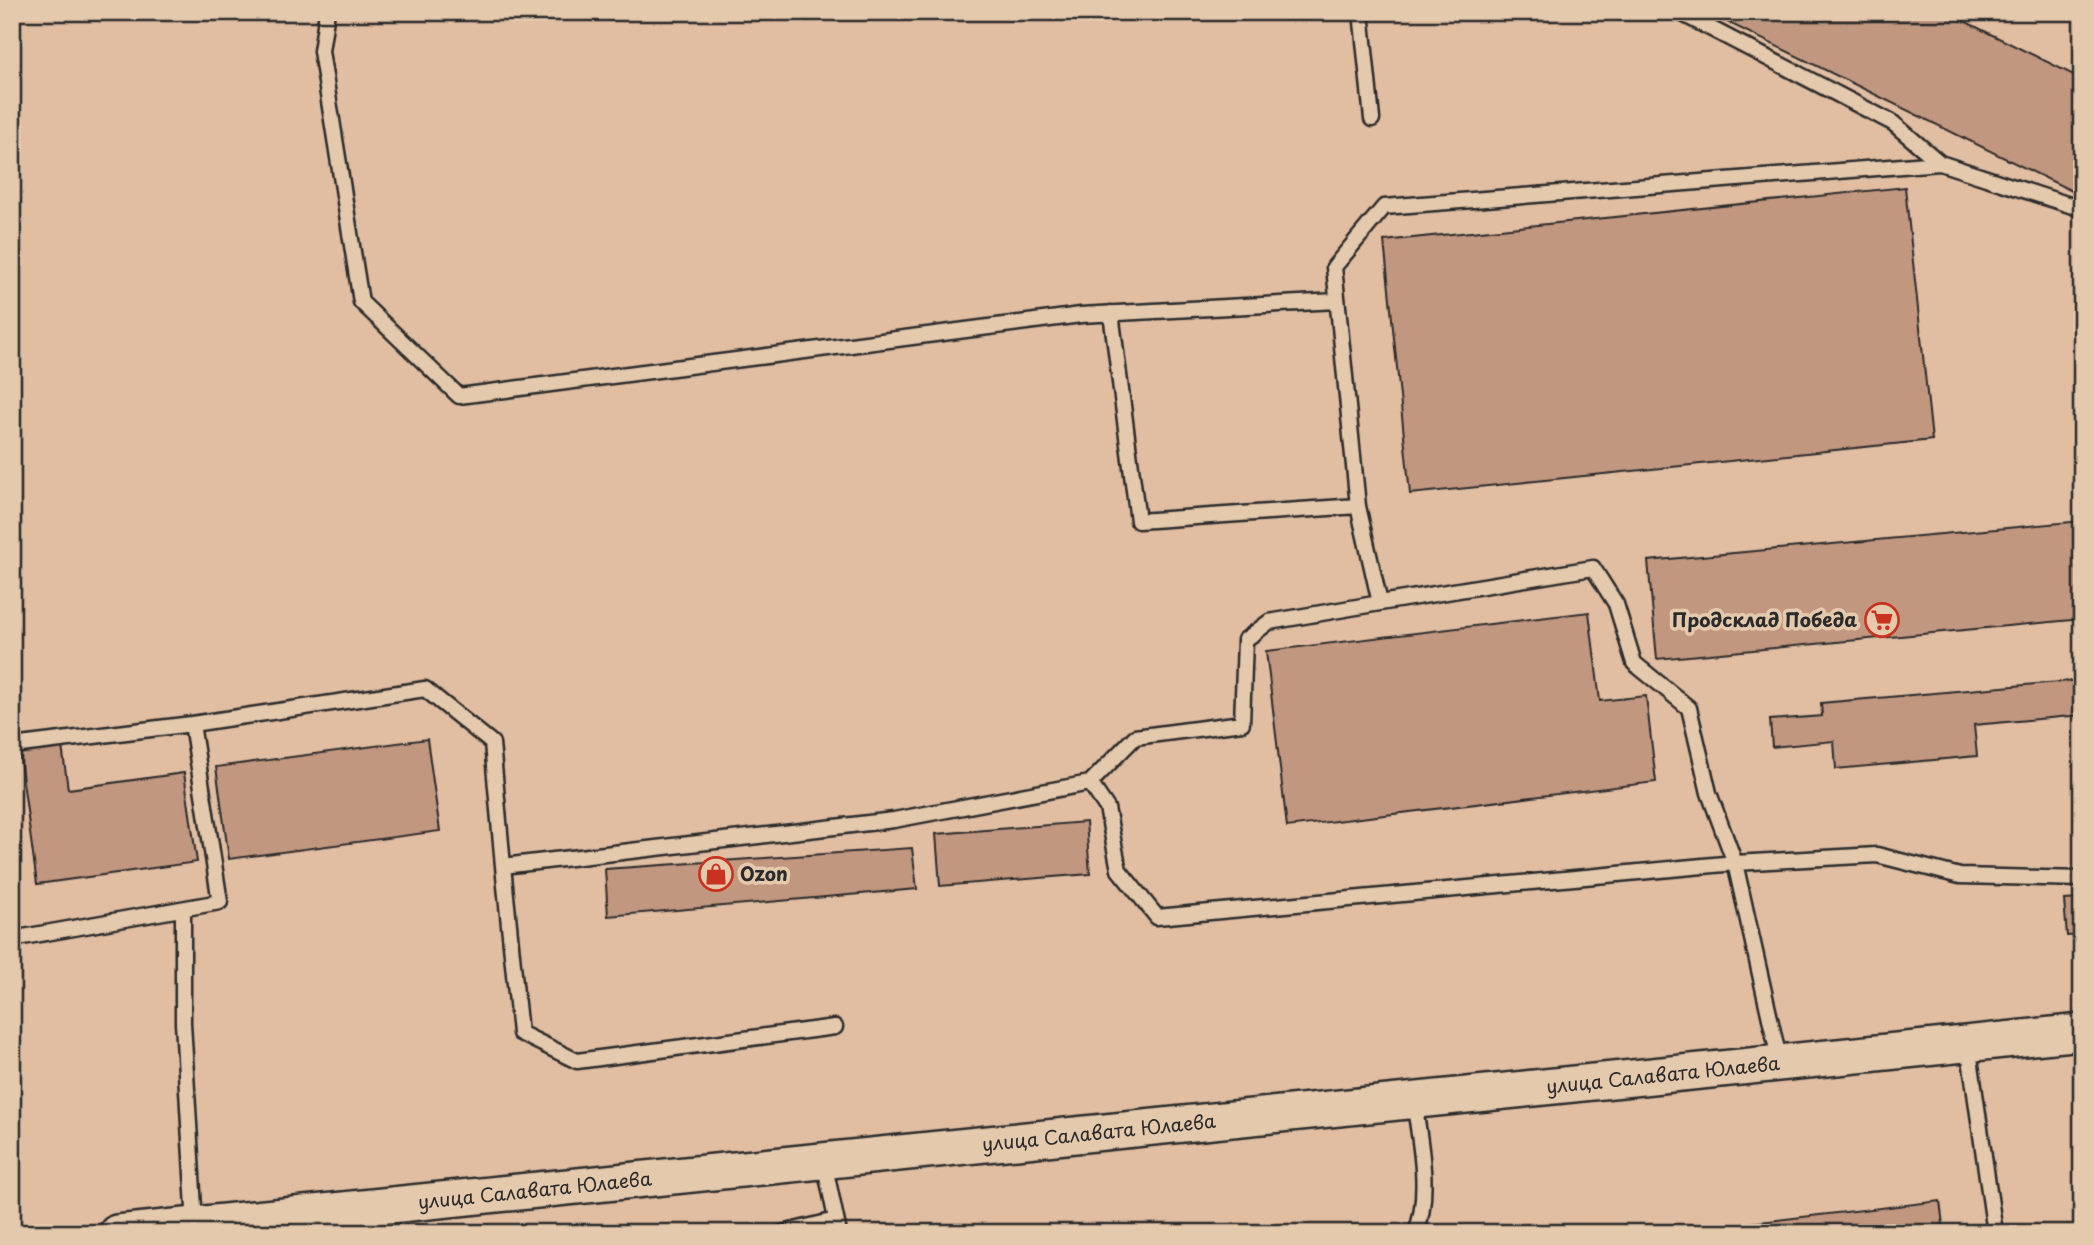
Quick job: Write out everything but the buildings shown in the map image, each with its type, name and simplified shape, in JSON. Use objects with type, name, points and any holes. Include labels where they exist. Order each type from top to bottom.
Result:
[{"type":"street","name":"улица Салавата Юлаева","points":[[129,1232],[2082,1032]]},
{"type":"lane","points":[[327,12],[321,51],[361,302],[459,396],[1111,313],[1337,301]]},
{"type":"lane","points":[[1360,12],[1372,119]]},
{"type":"lane","points":[[1679,12],[1893,123],[1940,163]]},
{"type":"lane","points":[[1380,603],[1357,506],[1334,267],[1384,206],[1940,163],[2082,209]]},
{"type":"lane","points":[[1111,313],[1138,521],[1357,506]]},
{"type":"lane","points":[[503,866],[894,820],[1090,783],[1135,737],[1242,723],[1245,640],[1269,622],[1593,568],[1616,604],[1634,663],[1689,708],[1709,793],[1735,863],[1780,1063]]},
{"type":"lane","points":[[12,746],[192,724],[425,689],[492,743],[520,1033],[577,1061],[835,1027]]},
{"type":"lane","points":[[12,939],[220,902],[192,724]]},
{"type":"lane","points":[[1090,783],[1107,808],[1119,870],[1157,916],[1735,863],[1877,855],[1960,876],[2082,879]]},
{"type":"lane","points":[[183,909],[183,1023],[195,1225]]},
{"type":"lane","points":[[1968,1043],[1995,1233]]},
{"type":"lane","points":[[1414,1100],[1423,1160],[1420,1221],[1416,1233]]},
{"type":"lane","points":[[782,1233],[838,1227],[824,1160]]},
{"type":"place","name":"Продсклад Победа","points":[[1882,620]]},
{"type":"place","name":"Ozon","points":[[716,874]]}]
